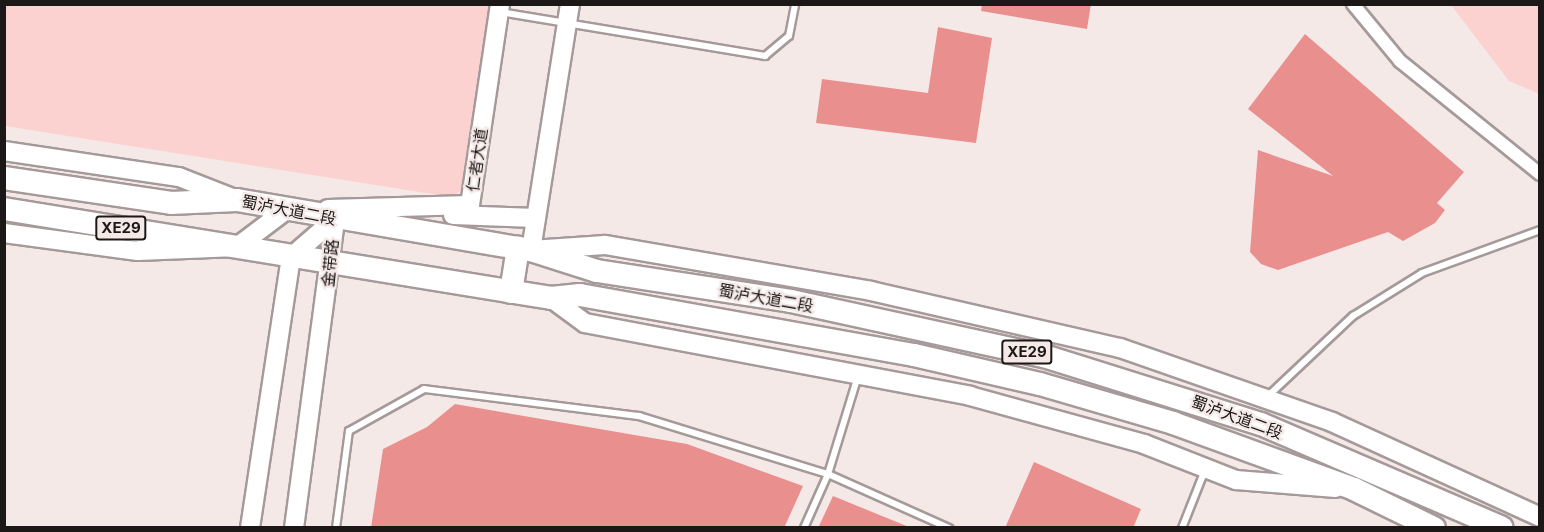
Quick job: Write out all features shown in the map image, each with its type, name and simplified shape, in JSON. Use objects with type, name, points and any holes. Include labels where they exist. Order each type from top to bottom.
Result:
[{"type":"highway","name":"蜀泸大道二段","points":[[4,178],[171,203],[237,200],[334,219],[524,249],[597,271],[802,303],[1110,373],[1261,424],[1502,528]]},
{"type":"highway","points":[[166,235],[171,203]]},
{"type":"highway","name":"蜀泸大道二段","points":[[4,209],[330,264],[551,298],[580,295],[784,330],[1041,384],[1173,423],[1354,489],[1434,528]]},
{"type":"highway","points":[[511,292],[524,249]]},
{"type":"street","points":[[1353,4],[1400,61],[1539,174]]},
{"type":"street","name":"仁者大道","points":[[286,210],[470,205],[500,8]]},
{"type":"street","points":[[569,13],[536,218],[524,249],[605,245],[871,291],[1120,348],[1267,398],[1399,450],[1536,518]]},
{"type":"street","points":[[4,151],[179,177],[237,200]]},
{"type":"street","points":[[4,232],[138,251],[237,247],[286,210]]},
{"type":"street","name":"仁者大道","points":[[286,210],[536,218]]},
{"type":"street","name":"金带路","points":[[291,257],[334,219]]},
{"type":"street","name":"金带路","points":[[294,528],[330,264],[334,219]]},
{"type":"street","points":[[250,528],[291,257]]},
{"type":"street","points":[[551,298],[585,323],[859,373],[1076,424],[1236,480],[1354,489]]},
{"type":"street","points":[[1388,505],[1412,528]]},
{"type":"lane","points":[[500,8],[569,13],[765,56],[789,36],[795,4]]},
{"type":"lane","points":[[1267,398],[1353,316],[1422,273],[1539,230]]},
{"type":"lane","points":[[804,528],[828,474],[859,373]]},
{"type":"lane","points":[[336,528],[349,431],[424,389],[639,416],[828,474],[949,528]]},
{"type":"lane","points":[[1182,528],[1206,468]]},
{"type":"shaded area","points":[[4,5],[507,5],[477,181],[451,197],[5,126]]},
{"type":"shaded area","points":[[1451,5],[1539,5],[1539,94],[1509,81]]},
{"type":"building","points":[[982,4],[1091,4],[1087,29],[981,11]]},
{"type":"building","points":[[938,27],[992,38],[976,143],[816,123],[822,79],[928,93]]},
{"type":"building","points":[[1305,34],[1464,172],[1437,203],[1445,210],[1435,223],[1403,241],[1388,232],[1278,270],[1261,264],[1250,252],[1258,150],[1333,176],[1248,109]]},
{"type":"building","points":[[455,404],[687,444],[803,486],[784,528],[371,528],[383,449],[427,427]]},
{"type":"building","points":[[1034,462],[1141,509],[1133,528],[1005,528]]},
{"type":"building","points":[[833,496],[909,527],[909,528],[818,528]]}]
